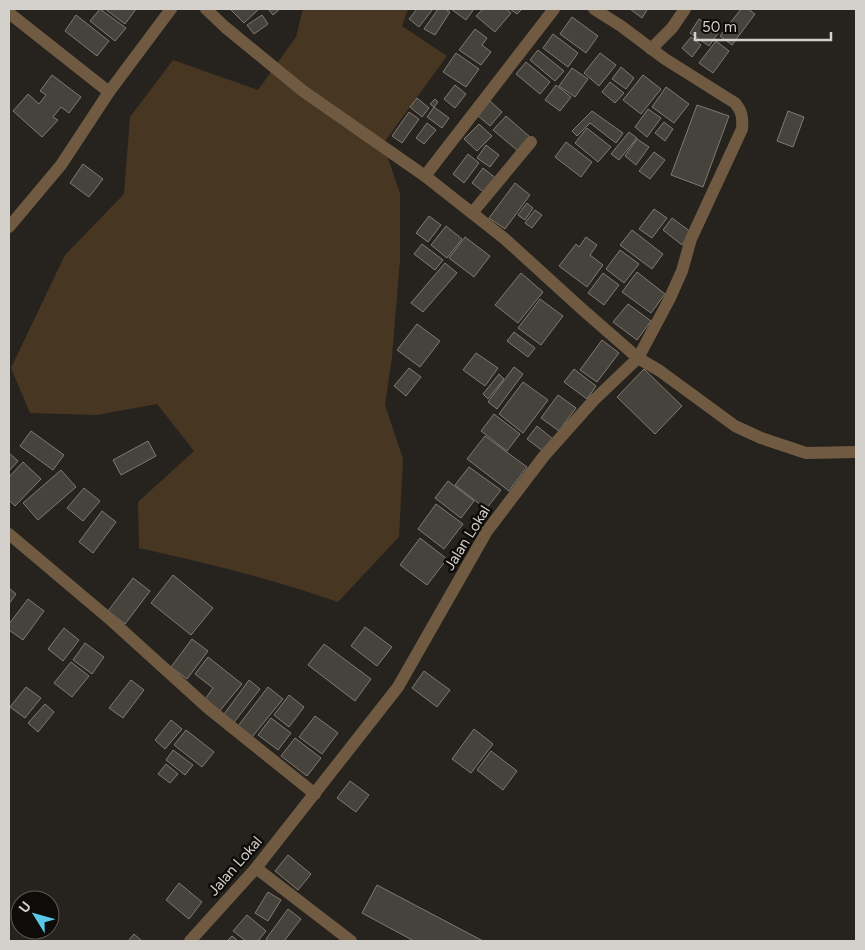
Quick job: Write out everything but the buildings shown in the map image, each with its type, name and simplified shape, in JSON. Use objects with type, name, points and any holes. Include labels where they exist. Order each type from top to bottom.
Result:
[{"type":"street","points":[[9,228],[61,165],[109,92],[170,9]]},
{"type":"street","points":[[206,9],[303,91],[425,176],[506,239],[638,358],[660,371],[735,426],[761,438],[806,453],[856,452]]},
{"type":"street","points":[[425,176],[554,9]]},
{"type":"street","name":"Jalan Lokal","points":[[190,941],[256,868],[398,687],[487,531],[544,456],[593,401],[638,358],[682,271],[692,239],[742,129],[741,110],[736,103],[651,49],[621,26],[594,9]]},
{"type":"street","points":[[651,49],[672,28],[685,9]]},
{"type":"street","points":[[9,13],[109,92]]},
{"type":"street","points":[[472,213],[531,142]]},
{"type":"street","points":[[9,534],[112,621],[208,708],[315,794]]},
{"type":"street","points":[[256,868],[346,940]]},
{"type":"shaded area","points":[[303,9],[408,9],[402,26],[447,56],[383,144],[400,193],[400,260],[392,357],[385,405],[403,459],[399,537],[338,602],[239,572],[139,548],[138,502],[194,451],[157,404],[97,415],[30,413],[11,368],[65,255],[124,194],[130,117],[173,60],[258,90],[296,37]]}]
